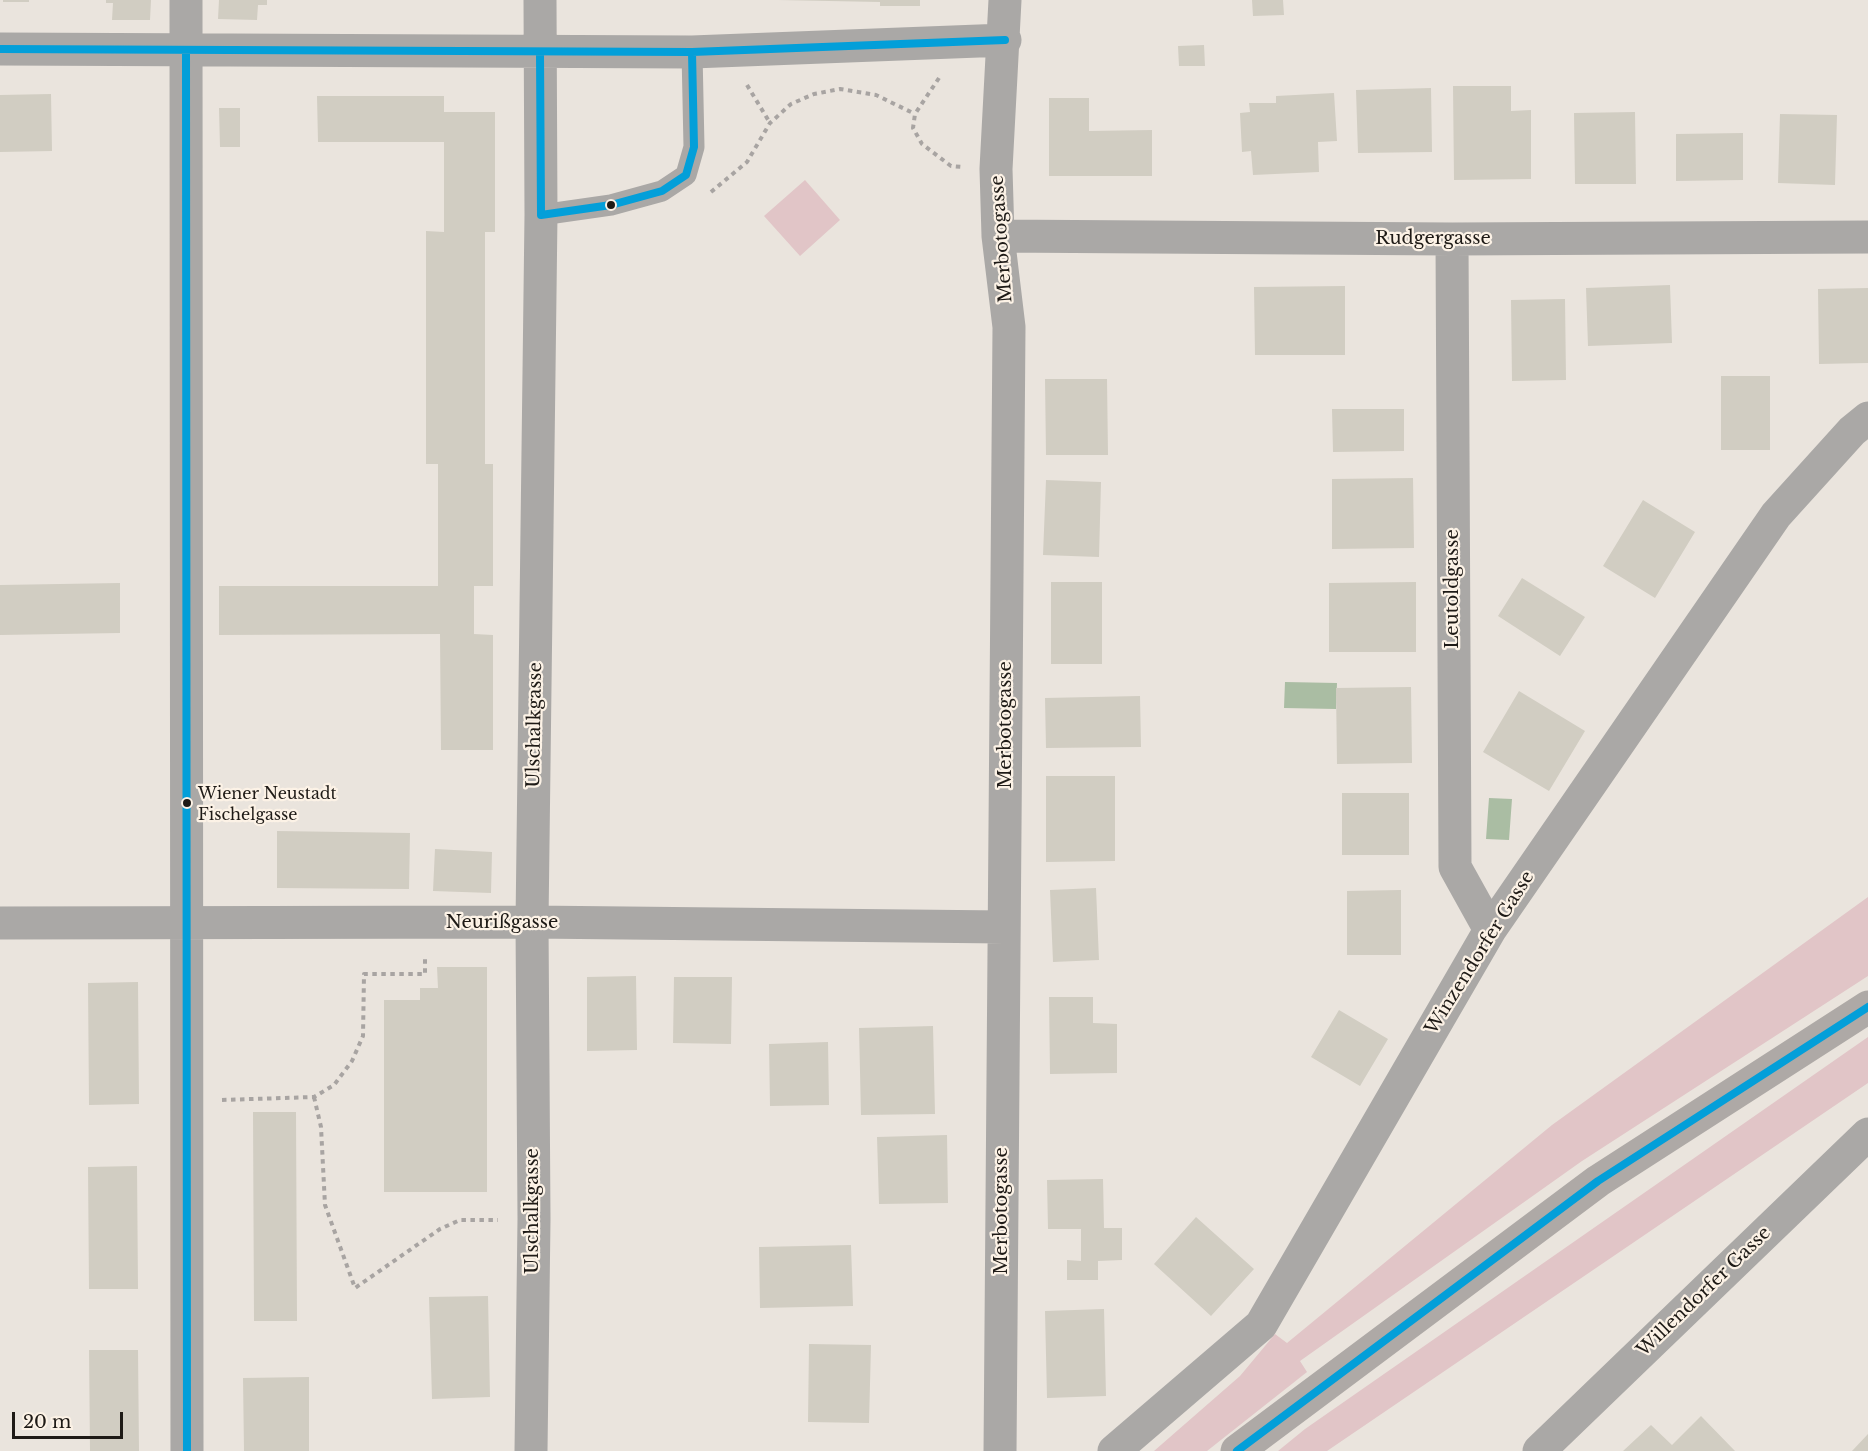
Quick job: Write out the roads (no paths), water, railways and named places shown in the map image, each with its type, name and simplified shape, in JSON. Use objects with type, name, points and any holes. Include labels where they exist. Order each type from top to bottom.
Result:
[{"type":"main road","points":[[1237,1451],[1598,1181],[1868,1007]]},
{"type":"street","points":[[186,0],[187,1451]]},
{"type":"street","name":"Ulschalkgasse","points":[[531,1451],[534,1219],[532,922],[542,215],[540,0]]},
{"type":"street","name":"Merbotogasse","points":[[1000,1451],[1009,327],[998,236],[996,168],[1005,40],[1005,0]]},
{"type":"street","points":[[0,49],[692,52],[1005,40]]},
{"type":"street","name":"Rudgergasse","points":[[998,236],[1452,239],[1868,237]]},
{"type":"street","name":"Leutoldgasse","points":[[1452,239],[1455,867],[1490,930]]},
{"type":"street","name":"Winzendorfer Gasse","points":[[1114,1451],[1261,1325],[1490,930],[1776,515],[1852,431],[1868,418]]},
{"type":"street","name":"Neurißgasse","points":[[0,923],[532,922],[1004,927]]},
{"type":"street","name":"Willendorfer Gasse","points":[[1539,1451],[1868,1134]]},
{"type":"lane","points":[[542,215],[611,205],[662,191],[686,175],[694,147],[692,52]]},
{"type":"place","name":"Wiener Neustadt Fischelgasse","points":[[187,803]]}]
